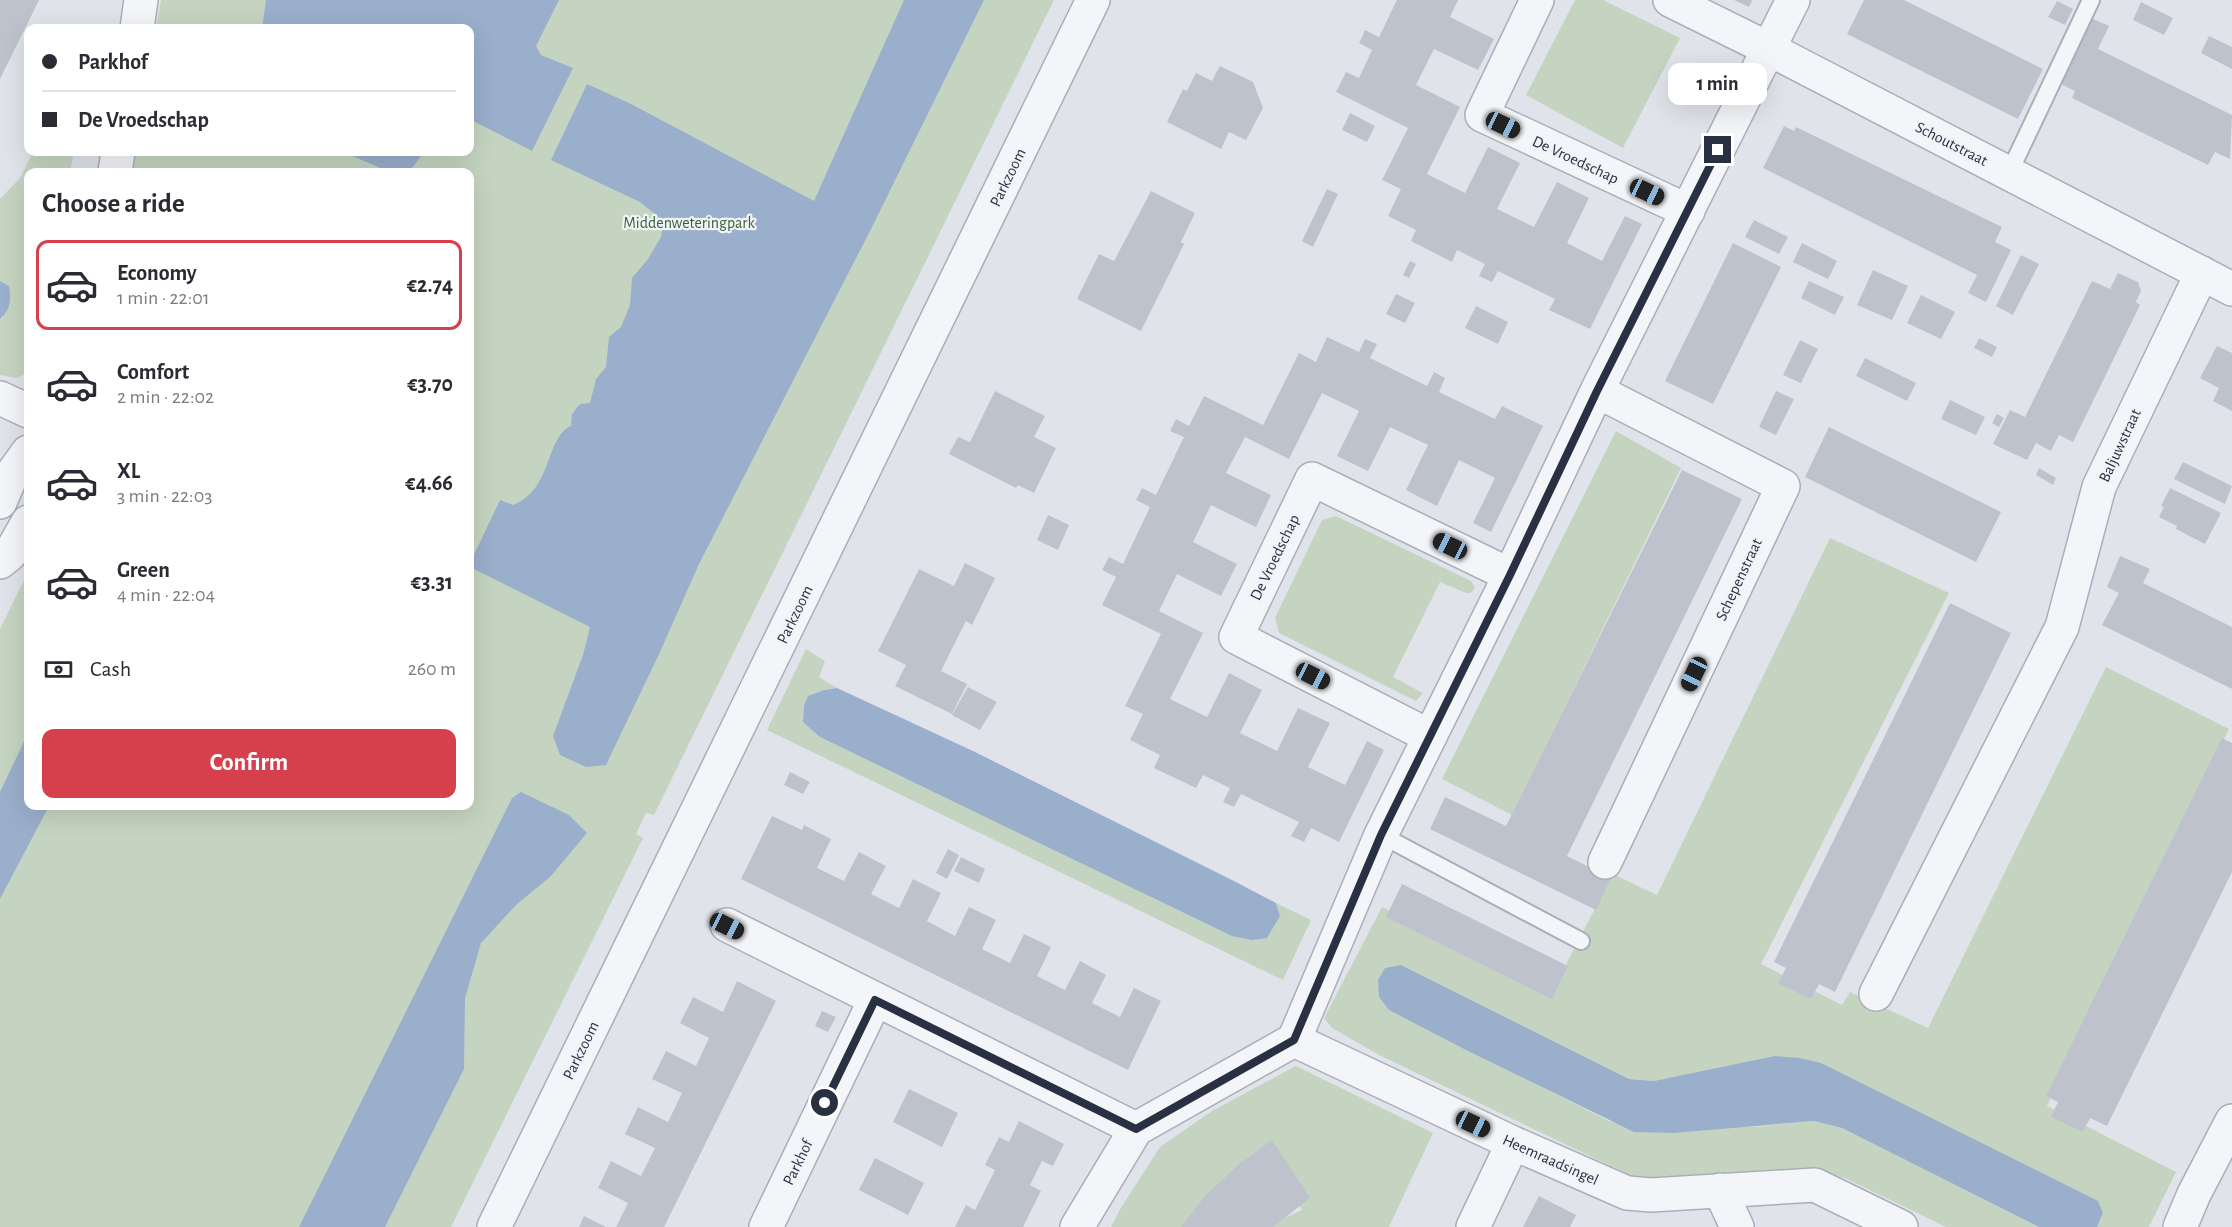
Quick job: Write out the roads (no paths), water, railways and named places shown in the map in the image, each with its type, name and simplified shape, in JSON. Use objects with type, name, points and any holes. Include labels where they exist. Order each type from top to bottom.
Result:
[{"type":"street","points":[[138,24],[141,0]]},
{"type":"street","name":"Parkzoom","points":[[494,1227],[1093,0]]},
{"type":"street","name":"De Vroedschap","points":[[1537,0],[1482,115],[1688,211]]},
{"type":"street","name":"Schoutstraat","points":[[1670,0],[2232,289]]},
{"type":"street","points":[[1077,1227],[1136,1129],[1294,1040],[1381,835],[1510,575],[1597,391],[1793,0]]},
{"type":"street","name":"Baljuwstraat","points":[[1876,994],[2062,627],[2099,487],[2202,273]]},
{"type":"street","name":"Schepenstraat","points":[[1597,391],[1783,486],[1605,862]]},
{"type":"street","points":[[0,398],[24,409]]},
{"type":"street","points":[[0,502],[12,474],[24,458]]},
{"type":"street","name":"De Vroedschap","points":[[1429,736],[1236,637],[1312,479],[1510,575]]},
{"type":"street","points":[[0,562],[10,555],[24,529]]},
{"type":"street","points":[[727,926],[1136,1129]]},
{"type":"street","name":"Parkhof","points":[[766,1227],[875,1000]]},
{"type":"street","name":"Heemraadsingel","points":[[1294,1040],[1513,1143],[1627,1193],[1651,1195],[1815,1185],[1901,1227]]},
{"type":"street","points":[[2180,1227],[2194,1194],[2232,1121]]},
{"type":"street","points":[[1473,1227],[1513,1143]]},
{"type":"street","points":[[1720,1190],[1737,1227]]},
{"type":"lane","points":[[2009,173],[2091,0]]},
{"type":"lane","points":[[1381,835],[1581,941]]},
{"type":"water","points":[[266,0],[559,0],[536,46],[541,55],[573,68],[532,151],[474,122],[474,24],[263,24]]},
{"type":"water","points":[[904,0],[984,0],[871,229],[699,564],[606,765],[586,767],[560,755],[553,736],[583,655],[590,627],[474,569],[474,555],[500,500],[513,505],[526,498],[542,476],[557,441],[571,426],[572,414],[580,404],[590,403],[596,379],[606,367],[609,337],[621,327],[630,305],[632,278],[648,259],[661,237],[664,221],[640,202],[551,160],[587,84],[631,104],[814,201]]},
{"type":"water","points":[[352,156],[421,156],[412,168],[381,168]]},
{"type":"water","points":[[0,281],[9,286],[10,295],[8,308],[0,319]]},
{"type":"water","points":[[837,688],[973,751],[1234,881],[1276,903],[1280,916],[1267,938],[1252,940],[1232,936],[820,737],[803,722],[804,706],[808,696]]},
{"type":"water","points":[[24,741],[24,810],[47,810],[0,899],[0,792]]},
{"type":"water","points":[[521,792],[569,815],[587,833],[550,877],[517,904],[481,943],[465,998],[464,1069],[385,1227],[299,1227],[512,798]]},
{"type":"water","points":[[1401,965],[1629,1079],[1654,1081],[1775,1056],[1821,1063],[2098,1201],[2103,1213],[2097,1227],[2039,1227],[1842,1128],[1814,1121],[1673,1133],[1634,1132],[1389,1010],[1379,997],[1378,980],[1385,968]]},
{"type":"park label","name":"Middenweteringpark","points":[[689,222]]}]
